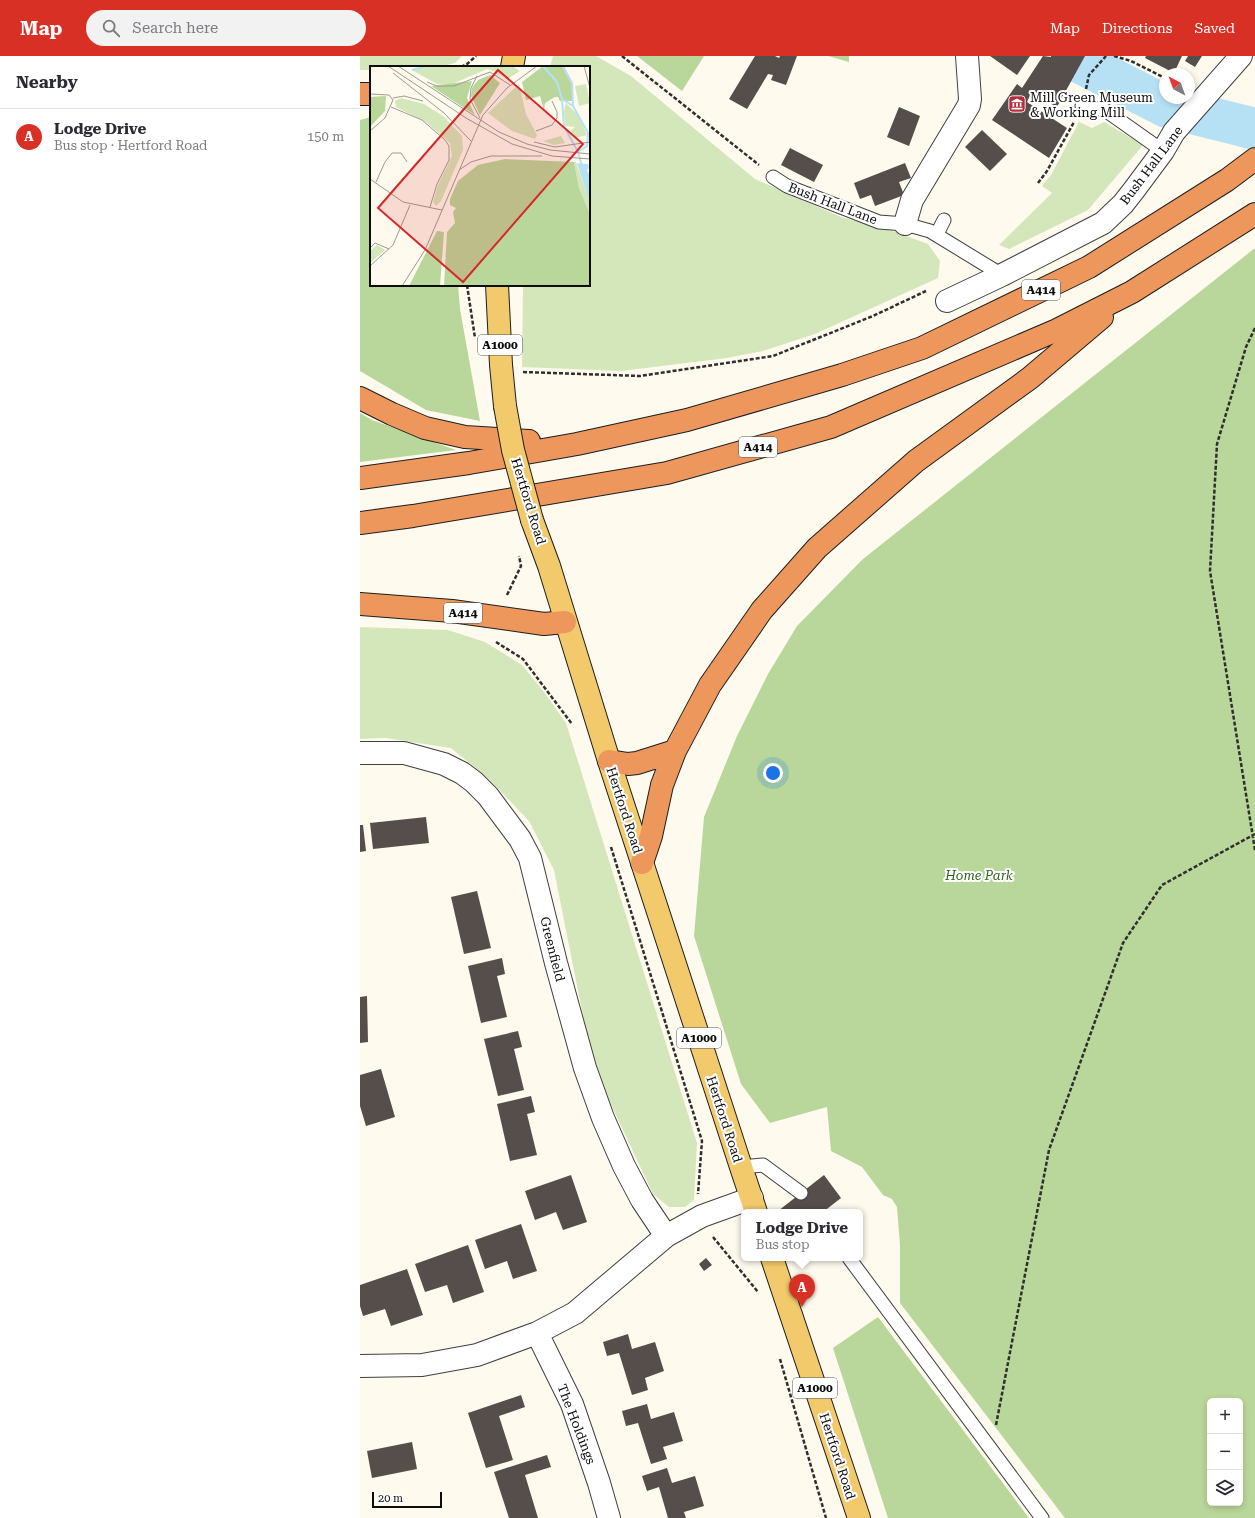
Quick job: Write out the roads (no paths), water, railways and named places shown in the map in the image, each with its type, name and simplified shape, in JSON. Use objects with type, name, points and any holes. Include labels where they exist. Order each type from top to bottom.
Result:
[{"type":"highway","name":"A414","points":[[360,478],[469,463],[577,444],[687,420],[842,375],[922,348],[1089,267],[1227,180],[1255,159]]},
{"type":"highway","name":"A414","points":[[360,523],[413,516],[667,473],[831,427],[1057,330],[1132,292],[1255,214]]},
{"type":"highway","name":"A414","points":[[642,863],[651,836],[662,785],[675,751],[710,685],[762,610],[817,548],[916,461],[1030,378],[1132,292]]},
{"type":"highway","name":"A414","points":[[360,398],[425,428],[465,437],[577,444]]},
{"type":"highway","name":"A414","points":[[360,604],[452,611],[544,624],[565,622]]},
{"type":"highway","points":[[609,761],[637,764],[675,751]]},
{"type":"main road","points":[[512,66],[514,56]]},
{"type":"main road","name":"Hertford Road","points":[[497,286],[501,365],[505,406],[513,450],[532,520],[549,566],[609,761],[754,1205]]},
{"type":"main road","name":"Hertford Road","points":[[773,1261],[859,1518]]},
{"type":"street","points":[[905,224],[912,200],[969,105],[970,99],[967,56]]},
{"type":"street","name":"Bush Hall Lane","points":[[947,301],[1002,275],[1103,223],[1123,204],[1163,151],[1174,132],[1241,56]]},
{"type":"street","name":"Greenfield","points":[[360,754],[404,753],[444,764],[462,773],[474,782],[488,796],[520,839],[530,858],[556,963],[585,1068],[624,1166],[642,1200],[666,1236]]},
{"type":"street","points":[[360,1366],[422,1365],[477,1355],[537,1333],[575,1313],[666,1236],[702,1216],[754,1205]]},
{"type":"street","name":"The Holdings","points":[[537,1333],[572,1404],[599,1483],[609,1518]]},
{"type":"lane","points":[[1082,106],[1105,110],[1163,151]]},
{"type":"lane","name":"Bush Hall Lane","points":[[773,177],[787,186],[879,222],[905,224],[937,234],[1002,275]]},
{"type":"lane","points":[[937,234],[944,220]]},
{"type":"lane","points":[[741,1167],[763,1165],[801,1193]]},
{"type":"lane","points":[[851,1261],[1042,1518]]},
{"type":"waterway","points":[[1081,63],[1167,107],[1255,129]]},
{"type":"place","name":"Mill Green Museum & Working Mill","points":[[1017,104]]},
{"type":"place","name":"Lodge Drive","points":[[802,1307]]},
{"type":"park label","name":"Home Park","points":[[979,875]]}]
